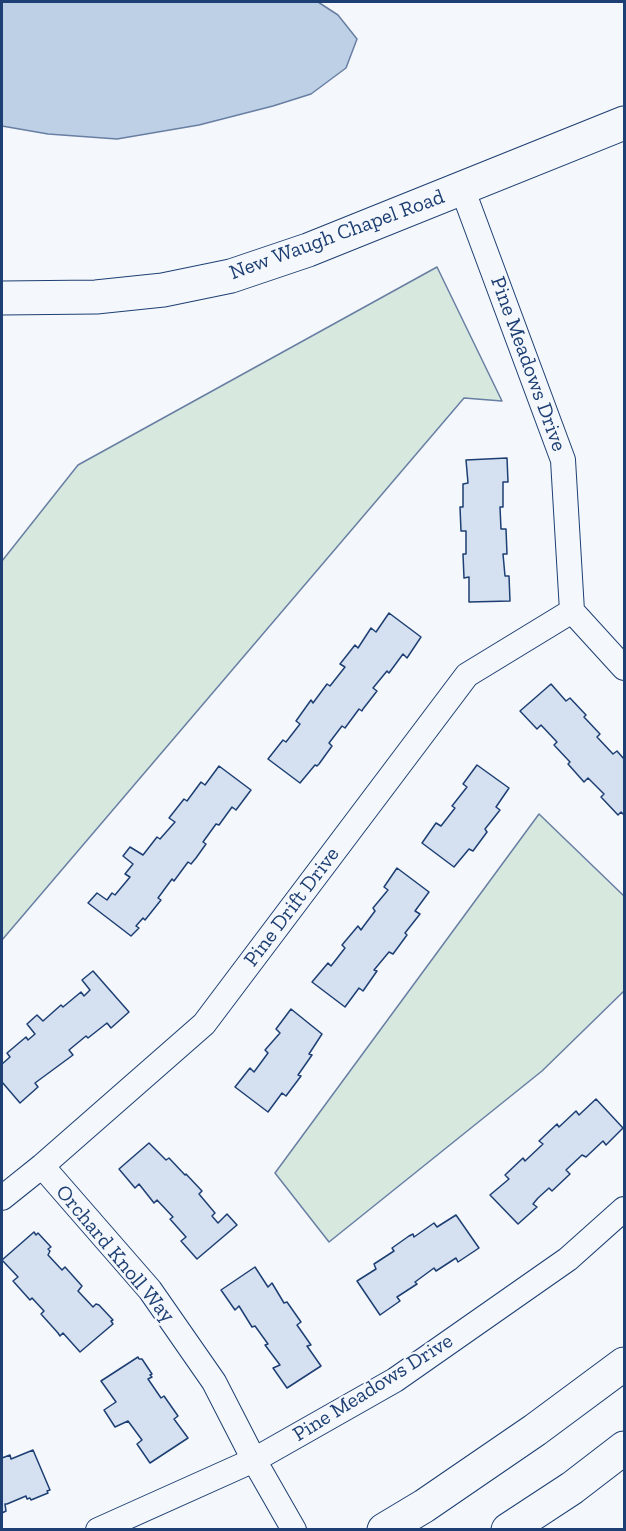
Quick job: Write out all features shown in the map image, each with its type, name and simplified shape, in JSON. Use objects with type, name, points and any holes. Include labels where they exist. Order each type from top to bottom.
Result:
[{"type":"street","name":"New Waugh Chapel Road","points":[[2,297],[96,297],[164,290],[231,276],[309,250],[624,123]]},
{"type":"street","name":"Pine Meadows Drive","points":[[462,188],[564,460],[572,611]]},
{"type":"street","points":[[572,611],[624,668]]},
{"type":"street","name":"Pine Drift Drive","points":[[2,1198],[42,1166],[204,1024],[467,675],[572,611]]},
{"type":"street","name":"Orchard Knoll Way","points":[[42,1166],[150,1290],[214,1382],[254,1460],[294,1530]]},
{"type":"street","name":"Pine Meadows Drive","points":[[98,1530],[254,1460],[395,1380],[568,1259],[624,1209]]},
{"type":"street","points":[[384,1530],[424,1506],[526,1436],[624,1364]]},
{"type":"street","points":[[508,1530],[572,1488],[624,1448]]},
{"type":"shaded area","points":[[437,267],[502,401],[464,398],[2,940],[2,561],[78,465]]},
{"type":"shaded area","points":[[539,814],[624,896],[624,991],[542,1071],[329,1242],[275,1173]]},
{"type":"water","points":[[2,2],[318,2],[338,15],[357,39],[346,68],[311,94],[273,106],[199,125],[117,139],[48,134],[2,126]]},
{"type":"building","points":[[507,458],[508,482],[503,482],[503,507],[500,507],[501,529],[506,529],[507,554],[503,554],[505,576],[509,576],[510,601],[469,602],[469,577],[464,578],[463,554],[466,554],[466,531],[461,531],[460,507],[463,507],[463,484],[468,483],[466,460]]},
{"type":"building","points":[[389,613],[421,637],[407,658],[403,654],[389,673],[387,671],[373,688],[377,691],[362,711],[359,709],[345,728],[342,726],[329,743],[332,746],[319,764],[315,765],[300,783],[268,759],[283,740],[286,742],[300,724],[296,721],[311,700],[313,703],[327,684],[330,686],[345,667],[340,664],[355,645],[358,648],[371,628],[376,632]]},
{"type":"building","points":[[551,684],[566,701],[570,698],[586,715],[584,717],[600,734],[597,737],[613,754],[617,751],[624,759],[624,815],[621,812],[618,815],[601,797],[604,794],[588,778],[584,782],[554,745],[557,742],[541,725],[537,729],[520,711]]},
{"type":"building","points":[[477,765],[509,788],[496,807],[500,810],[485,829],[487,832],[473,851],[469,849],[454,867],[422,843],[436,823],[441,826],[455,808],[452,806],[467,787],[463,784]]},
{"type":"building","points":[[219,766],[251,790],[236,810],[232,807],[219,825],[216,824],[203,842],[206,844],[196,858],[191,864],[188,862],[174,881],[172,879],[158,898],[161,900],[145,920],[143,918],[136,926],[139,928],[131,936],[88,903],[97,893],[107,900],[112,893],[115,895],[130,877],[125,874],[133,864],[123,856],[130,847],[143,855],[157,837],[160,839],[175,822],[169,818],[184,799],[187,801],[201,782],[205,785]]},
{"type":"building","points":[[397,868],[429,892],[415,911],[420,914],[405,933],[407,935],[393,954],[389,952],[374,970],[377,971],[363,991],[359,988],[345,1007],[312,982],[328,963],[331,966],[345,948],[342,945],[358,926],[361,930],[375,911],[373,908],[388,890],[384,887]]},
{"type":"building","points":[[93,971],[129,1012],[111,1028],[107,1023],[69,1050],[73,1055],[35,1083],[38,1087],[20,1103],[2,1082],[2,1064],[10,1057],[7,1053],[26,1037],[28,1040],[35,1034],[27,1024],[37,1015],[43,1021],[81,992],[84,996],[90,990],[82,980]]},
{"type":"building","points":[[291,1009],[322,1034],[309,1054],[312,1055],[298,1075],[301,1076],[286,1096],[282,1093],[268,1112],[235,1087],[250,1068],[254,1072],[268,1053],[265,1050],[280,1033],[276,1029]]},
{"type":"building","points":[[596,1099],[623,1128],[606,1145],[603,1141],[586,1157],[582,1155],[566,1170],[570,1174],[552,1191],[549,1188],[538,1198],[533,1204],[537,1207],[518,1224],[490,1195],[509,1179],[505,1175],[543,1144],[539,1141],[557,1124],[559,1127],[576,1111],[579,1115]]},
{"type":"building","points":[[149,1143],[166,1160],[169,1158],[202,1191],[199,1194],[215,1213],[212,1216],[218,1223],[227,1214],[237,1225],[197,1259],[181,1241],[186,1237],[170,1219],[173,1217],[157,1200],[154,1203],[139,1184],[135,1188],[119,1169]]},
{"type":"building","points":[[456,1215],[479,1248],[458,1262],[456,1258],[436,1271],[434,1268],[415,1282],[417,1284],[397,1297],[400,1301],[380,1315],[357,1281],[376,1269],[374,1264],[394,1251],[392,1248],[409,1236],[413,1234],[414,1237],[434,1223],[437,1227]]},
{"type":"building","points":[[34,1232],[36,1235],[38,1233],[51,1247],[48,1249],[50,1251],[48,1255],[62,1270],[65,1267],[82,1286],[78,1291],[93,1307],[96,1304],[99,1305],[113,1320],[111,1321],[113,1324],[80,1352],[63,1333],[60,1336],[41,1314],[44,1311],[32,1298],[30,1300],[13,1281],[18,1277],[2,1260]]},
{"type":"building","points":[[255,1267],[268,1287],[272,1283],[284,1303],[287,1302],[301,1322],[297,1325],[311,1345],[307,1346],[321,1366],[287,1388],[273,1368],[280,1365],[265,1345],[268,1344],[255,1326],[252,1327],[239,1306],[235,1310],[221,1290]]},
{"type":"building","points":[[138,1357],[142,1359],[152,1374],[150,1375],[152,1377],[148,1379],[161,1398],[164,1396],[178,1416],[174,1419],[188,1438],[150,1463],[137,1444],[142,1440],[128,1421],[115,1427],[104,1410],[116,1402],[101,1381]]},
{"type":"building","points":[[33,1450],[50,1490],[31,1500],[26,1496],[5,1504],[6,1511],[2,1513],[2,1458],[10,1455],[11,1459]]}]
